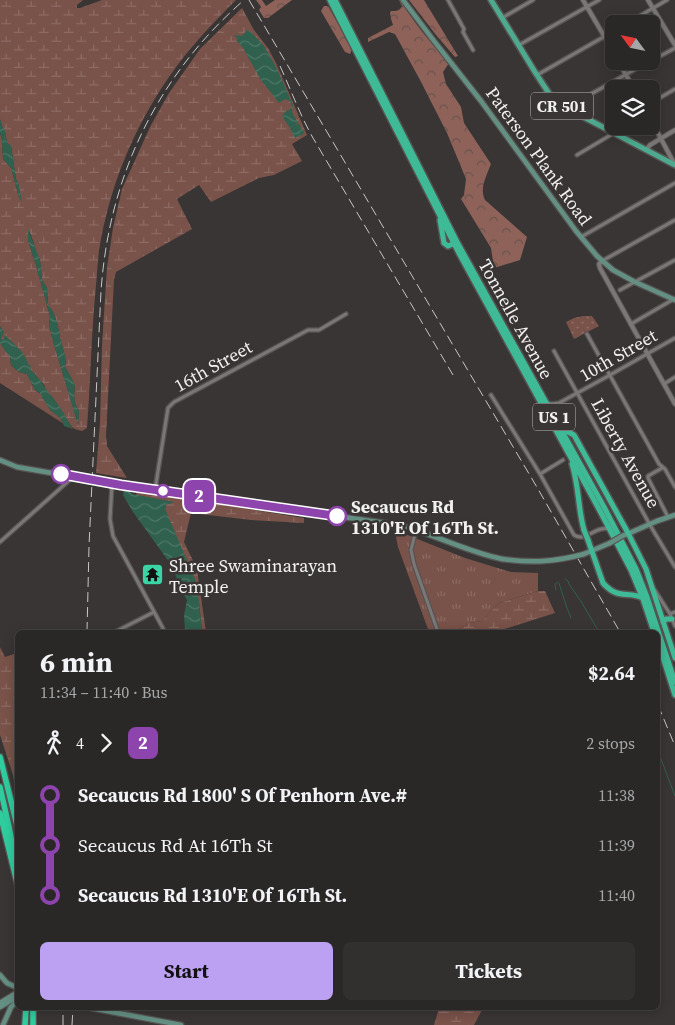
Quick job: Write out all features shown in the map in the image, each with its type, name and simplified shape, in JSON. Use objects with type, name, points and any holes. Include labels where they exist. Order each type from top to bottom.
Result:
[{"type":"highway","name":"Tonnelle Avenue","points":[[333,1],[439,214],[604,507],[636,569],[658,630]]},
{"type":"highway","name":"Tonnelle Avenue","points":[[333,1],[456,243],[632,570],[653,630]]},
{"type":"highway","points":[[439,214],[444,243],[448,246],[456,243]]},
{"type":"highway","points":[[560,427],[574,435],[626,534],[643,562],[652,584],[675,658]]},
{"type":"highway","points":[[568,452],[577,484],[584,530],[603,583],[618,594],[634,595],[643,599]]},
{"type":"highway","points":[[663,622],[671,617]]},
{"type":"highway","name":"Tonnelle Avenue","points":[[660,636],[675,682]]},
{"type":"highway","points":[[660,648],[675,694]]},
{"type":"highway","points":[[0,757],[15,817]]},
{"type":"highway","points":[[0,787],[15,859]]},
{"type":"highway","points":[[0,813],[15,874]]},
{"type":"highway","points":[[25,1025],[26,1010]]},
{"type":"highway","points":[[32,1025],[33,1010]]},
{"type":"main road","name":"Paterson Plank Road","points":[[403,0],[581,236],[602,261],[634,282],[675,299]]},
{"type":"main road","name":"CR 501","points":[[491,0],[550,95],[559,104],[605,128]]},
{"type":"main road","name":"CR 501","points":[[618,135],[675,165]]},
{"type":"main road","points":[[0,460],[17,467],[112,484],[394,524],[416,529],[475,551],[502,559],[522,562],[551,562],[584,554],[626,534],[675,515]]},
{"type":"main road","points":[[0,975],[5,981],[15,986]]},
{"type":"main road","points":[[0,1003],[15,994]]},
{"type":"main road","points":[[0,1007],[15,998]]},
{"type":"main road","points":[[3,1025],[11,1007],[15,1003]]},
{"type":"main road","points":[[101,1010],[180,1025]]},
{"type":"street","points":[[448,0],[473,50]]},
{"type":"street","points":[[501,18],[533,0]]},
{"type":"street","points":[[537,75],[604,37],[584,0]]},
{"type":"street","points":[[518,46],[599,0]]},
{"type":"street","points":[[648,0],[675,46],[660,55]]},
{"type":"street","points":[[641,15],[667,0]]},
{"type":"street","points":[[623,70],[629,80]]},
{"type":"street","points":[[566,108],[635,70]]},
{"type":"street","points":[[660,98],[675,89]]},
{"type":"street","points":[[646,150],[650,144],[675,130]]},
{"type":"street","points":[[577,155],[611,135]]},
{"type":"street","points":[[659,135],[675,165]]},
{"type":"street","points":[[581,236],[675,183]]},
{"type":"street","points":[[675,220],[599,264],[675,404]]},
{"type":"street","points":[[620,290],[675,260]]},
{"type":"street","points":[[631,324],[675,299]]},
{"type":"street","name":"16th Street","points":[[155,490],[168,408],[174,402],[308,330],[319,330],[346,314]]},
{"type":"street","points":[[587,334],[662,468],[665,469],[675,487]]},
{"type":"street","name":"10th Street","points":[[546,403],[559,403],[577,394],[675,338]]},
{"type":"street","name":"Liberty Avenue","points":[[554,351],[675,567]]},
{"type":"street","points":[[664,384],[675,378]]},
{"type":"street","points":[[491,395],[540,474],[574,535],[583,538],[599,529],[605,528],[610,530]]},
{"type":"street","points":[[540,474],[564,460]]},
{"type":"street","points":[[662,468],[648,476],[648,478],[668,517]]},
{"type":"street","points":[[0,542],[74,477]]},
{"type":"street","points":[[112,484],[110,521],[113,536],[164,630]]},
{"type":"street","points":[[599,529],[603,524],[602,515]]},
{"type":"street","points":[[416,529],[410,550],[437,630]]},
{"type":"street","points":[[652,584],[675,626]]},
{"type":"street","points":[[118,630],[154,612]]},
{"type":"street","points":[[671,617],[675,612]]},
{"type":"green space","points":[[0,0],[83,0],[77,5],[77,8],[80,8],[102,0],[236,0],[201,37],[169,77],[144,117],[116,182],[103,228],[99,251],[87,428],[82,431],[72,427],[56,401],[45,389],[43,383],[31,370],[10,340],[5,337],[3,340],[1,339],[3,331],[0,326],[0,133],[3,159],[11,168],[19,197],[19,186],[16,179],[11,146],[7,143],[0,119]],"holes":[[[28,230],[40,260],[42,280],[47,288],[48,304],[58,326],[65,356],[66,365],[64,365],[75,385],[75,403],[79,411],[78,424],[53,341],[49,325],[50,316],[28,240]]]},
{"type":"green space","points":[[256,0],[262,0],[266,6],[275,0],[292,0],[268,18],[264,18],[259,10],[261,7]]},
{"type":"green space","points":[[399,0],[423,33],[449,63],[443,72],[446,84],[461,107],[464,123],[491,164],[483,186],[485,200],[527,237],[520,260],[494,268],[491,248],[461,199],[464,195],[466,179],[447,133],[395,34],[389,32],[368,42],[368,38],[393,25],[390,13],[401,8]]},
{"type":"green space","points":[[409,0],[424,0],[458,56],[455,57]]},
{"type":"green space","points":[[324,6],[328,6],[351,47],[350,54],[345,52],[321,11]]},
{"type":"green space","points":[[242,8],[276,63],[307,135],[292,144],[302,161],[274,175],[259,178],[211,202],[199,185],[177,199],[192,229],[116,272],[114,280],[106,436],[107,446],[127,478],[96,473],[107,267],[122,189],[150,127],[169,93],[200,49]]},
{"type":"green space","points":[[583,316],[592,316],[599,326],[574,339],[566,322]]},
{"type":"green space","points":[[0,343],[10,356],[11,365],[19,372],[27,374],[35,390],[42,395],[51,411],[58,415],[64,424],[0,383]]},
{"type":"green space","points":[[137,491],[304,518],[304,523],[251,520],[191,513],[184,542],[197,569],[206,630],[202,630],[199,602],[165,509],[166,505],[172,502],[136,496]]},
{"type":"green space","points":[[395,532],[405,534],[465,558],[511,572],[538,573],[538,591],[499,603],[482,621],[469,623],[458,630],[428,630],[398,547]]},
{"type":"green space","points":[[538,591],[545,591],[555,613],[501,630],[458,630],[469,623],[482,621],[499,603]]},
{"type":"green space","points":[[0,647],[5,657],[15,654],[15,786],[0,735]]},
{"type":"green space","points":[[438,1010],[482,1010],[474,1025],[434,1025]]},
{"type":"water","points":[[247,30],[264,46],[276,67],[293,105],[292,112],[298,123],[295,125],[299,124],[304,133],[301,136],[299,133],[299,136],[295,138],[290,129],[293,126],[290,128],[282,116],[292,107],[290,101],[285,99],[279,103],[261,80],[234,35],[242,36]]},
{"type":"water","points":[[0,119],[7,143],[11,146],[22,202],[11,168],[3,159]]},
{"type":"water","points":[[28,229],[40,260],[42,280],[47,288],[48,304],[58,326],[65,356],[66,366],[64,365],[75,385],[75,403],[79,411],[78,425],[53,341],[49,325],[50,316],[28,240]]},
{"type":"water","points":[[0,326],[4,332],[1,339],[3,340],[5,335],[23,353],[31,366],[32,372],[39,378],[73,429],[64,426],[60,418],[51,411],[42,395],[34,389],[27,374],[19,372],[11,365],[10,356],[0,343]]},
{"type":"water","points":[[124,489],[132,494],[174,502],[166,505],[165,509],[195,579],[202,630],[185,630],[184,615],[187,600],[172,566],[123,495]]},
{"type":"waterway","points":[[565,579],[598,630]]},
{"type":"waterway","points":[[556,590],[555,584],[558,582]]},
{"type":"waterway","points":[[559,583],[571,618]]},
{"type":"waterway","points":[[660,756],[675,796]]},
{"type":"railway","points":[[87,630],[89,546],[101,291],[106,249],[114,208],[127,168],[143,131],[163,95],[186,61],[213,30],[244,0]]},
{"type":"railway","points":[[249,0],[538,489],[619,630]]},
{"type":"railway","points":[[280,66],[313,138],[453,375]]},
{"type":"railway","points":[[660,710],[675,746]]},
{"type":"railway","points":[[63,1010],[63,1025]]},
{"type":"railway","points":[[72,1025],[73,1010]]},
{"type":"bus line","name":"2","points":[[61,474],[121,485],[337,516]]},
{"type":"place","name":"Secaucus Rd 1310'E Of 16Th St.","points":[[337,516]]},
{"type":"place","name":"Shree Swaminarayan Temple","points":[[153,575]]}]
